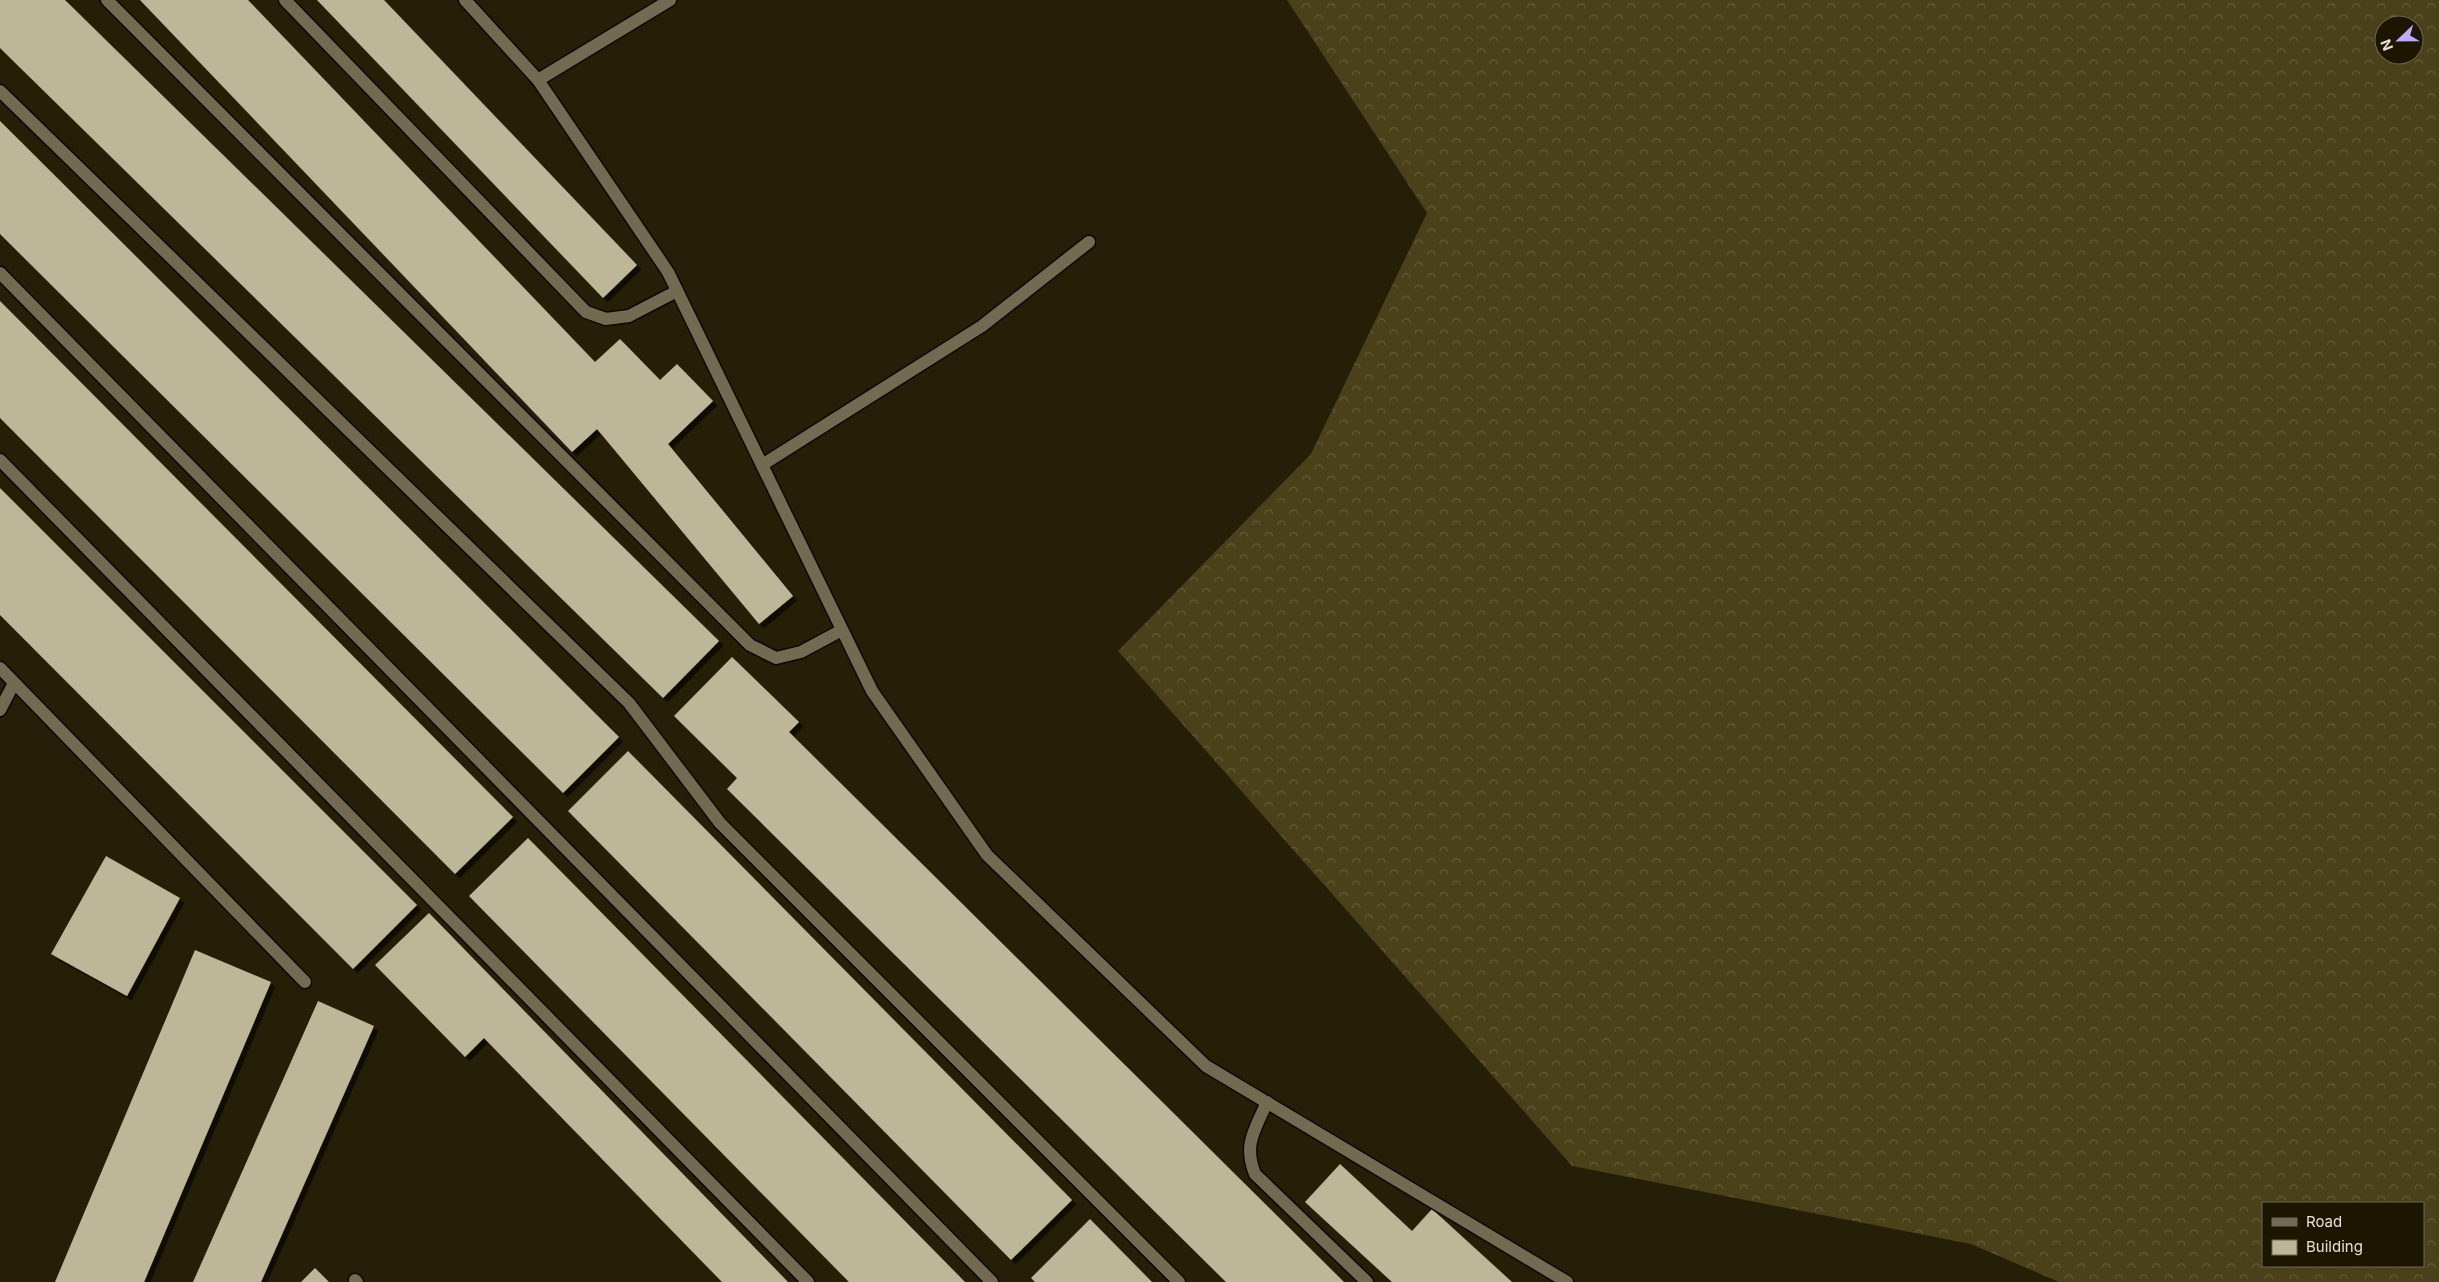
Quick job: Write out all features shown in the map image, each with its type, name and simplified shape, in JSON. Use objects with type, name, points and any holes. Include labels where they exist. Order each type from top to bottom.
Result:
[{"type":"street","points":[[107,0],[750,646],[776,658],[801,652],[842,630]]},
{"type":"street","points":[[285,0],[586,312],[606,319],[629,316],[677,291]]},
{"type":"street","points":[[465,0],[538,80],[668,272],[872,691],[987,855],[1206,1066],[1567,1282]]},
{"type":"street","points":[[538,80],[670,0]]},
{"type":"street","points":[[0,91],[629,704],[720,823],[1179,1282]]},
{"type":"street","points":[[762,465],[982,326],[1089,242]]},
{"type":"street","points":[[0,273],[992,1282]]},
{"type":"street","points":[[0,460],[808,1282]]},
{"type":"street","points":[[0,668],[305,982]]},
{"type":"street","points":[[0,710],[14,683]]},
{"type":"street","points":[[1267,1102],[1251,1141],[1249,1158],[1255,1174],[1367,1282]]},
{"type":"green space","points":[[1287,0],[2439,0],[2439,1282],[2059,1282],[1971,1244],[1572,1166],[1118,651],[1311,454],[1427,213]]},
{"type":"building","points":[[0,0],[65,0],[719,641],[663,698],[0,48]]},
{"type":"building","points":[[140,0],[248,0],[595,362],[620,339],[660,380],[677,364],[713,401],[668,444],[793,596],[759,624],[597,429],[572,452]]},
{"type":"building","points":[[317,0],[384,0],[637,265],[603,298]]},
{"type":"building","points":[[0,121],[619,737],[563,793],[0,234]]},
{"type":"building","points":[[0,301],[513,817],[455,874],[0,418]]},
{"type":"building","points":[[0,488],[417,905],[353,969],[0,615]]},
{"type":"building","points":[[732,657],[799,722],[789,732],[1344,1282],[1226,1282],[727,789],[737,778],[674,716]]},
{"type":"building","points":[[628,751],[1072,1200],[1011,1260],[568,811]]},
{"type":"building","points":[[528,838],[965,1282],[849,1282],[469,896]]},
{"type":"building","points":[[106,856],[180,898],[127,996],[51,954]]},
{"type":"building","points":[[429,913],[788,1282],[722,1282],[484,1038],[465,1057],[375,965]]},
{"type":"building","points":[[195,950],[271,982],[144,1282],[55,1282]]},
{"type":"building","points":[[318,1001],[374,1026],[261,1282],[193,1282]]},
{"type":"building","points":[[1340,1164],[1412,1231],[1432,1209],[1512,1282],[1392,1282],[1305,1202]]},
{"type":"building","points":[[1090,1219],[1152,1282],[1035,1282],[1031,1278]]},
{"type":"building","points":[[315,1268],[329,1282],[301,1282]]}]
